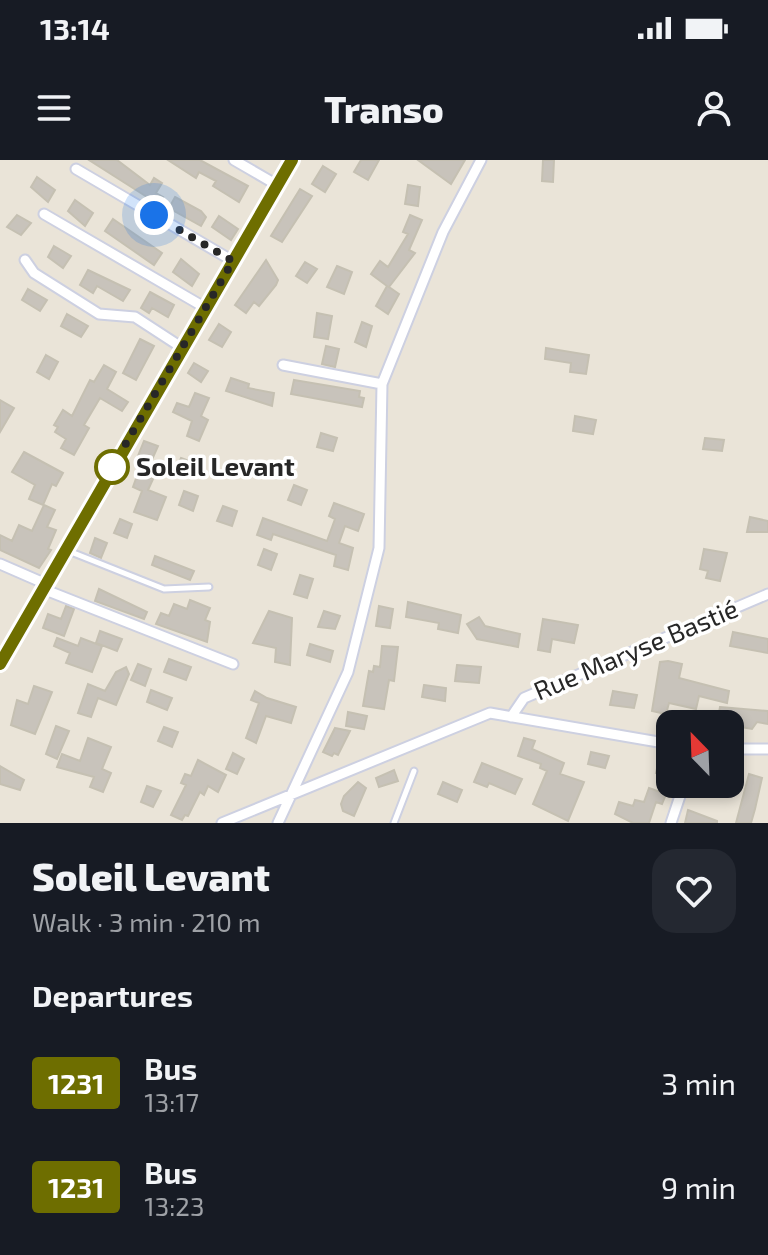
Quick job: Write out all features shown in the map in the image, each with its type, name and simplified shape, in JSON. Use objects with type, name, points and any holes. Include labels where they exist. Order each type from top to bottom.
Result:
[{"type":"street","points":[[234,160],[277,185]]},
{"type":"street","points":[[0,664],[204,307],[292,160]]},
{"type":"street","points":[[278,823],[348,672],[379,548],[382,384],[443,232],[481,160]]},
{"type":"street","points":[[76,169],[233,261]]},
{"type":"street","points":[[44,214],[204,307]]},
{"type":"street","points":[[25,260],[34,273],[99,314],[135,317],[181,347]]},
{"type":"street","points":[[283,365],[382,384]]},
{"type":"street","points":[[0,564],[45,586],[233,664]]},
{"type":"street","name":"Rue Maryse Bastié","points":[[222,823],[480,716],[490,713],[511,717],[524,698],[768,594]]},
{"type":"street","points":[[511,717],[656,742]]},
{"type":"street","points":[[744,749],[768,749]]},
{"type":"street","points":[[671,823],[679,798]]},
{"type":"lane","points":[[65,549],[164,589],[209,587]]},
{"type":"lane","points":[[394,823],[414,771]]},
{"type":"building","points":[[89,160],[117,160],[150,185],[154,178],[162,183],[156,193],[163,197],[158,204]]},
{"type":"building","points":[[168,160],[200,160],[248,186],[239,202],[213,186],[216,181],[199,172],[196,178]]},
{"type":"building","points":[[361,160],[379,160],[368,180],[354,172]]},
{"type":"building","points":[[418,160],[465,160],[451,184]]},
{"type":"building","points":[[543,160],[554,160],[553,182],[542,181]]},
{"type":"building","points":[[323,166],[336,174],[325,192],[312,184]]},
{"type":"building","points":[[37,177],[55,190],[48,202],[31,187]]},
{"type":"building","points":[[408,185],[420,187],[418,206],[405,204]]},
{"type":"building","points":[[300,189],[312,196],[282,242],[271,236]]},
{"type":"building","points":[[175,197],[201,211],[206,217],[201,226],[169,208]]},
{"type":"building","points":[[75,200],[93,213],[85,226],[68,211]]},
{"type":"building","points":[[17,215],[31,223],[21,235],[7,227]]},
{"type":"building","points":[[410,215],[422,220],[409,250],[415,253],[389,287],[399,294],[388,314],[376,306],[387,286],[371,274],[380,261],[388,267],[408,234],[403,232]]},
{"type":"building","points":[[219,216],[238,229],[231,240],[212,227]]},
{"type":"building","points":[[113,219],[162,253],[154,265],[105,231]]},
{"type":"building","points":[[54,246],[71,256],[63,268],[48,257]]},
{"type":"building","points":[[181,259],[199,274],[192,286],[173,272]]},
{"type":"building","points":[[266,260],[278,280],[259,306],[254,302],[246,313],[235,305]]},
{"type":"building","points":[[305,262],[317,269],[307,283],[296,276]]},
{"type":"building","points":[[337,266],[352,272],[344,294],[327,287]]},
{"type":"building","points":[[88,270],[130,290],[123,301],[97,286],[93,293],[80,285]]},
{"type":"building","points":[[28,289],[47,300],[40,311],[22,300]]},
{"type":"building","points":[[150,292],[174,305],[168,317],[152,308],[149,313],[141,308]]},
{"type":"building","points":[[317,313],[332,316],[328,339],[314,337]]},
{"type":"building","points":[[67,314],[88,326],[81,337],[61,326]]},
{"type":"building","points":[[362,322],[372,326],[366,347],[355,342]]},
{"type":"building","points":[[219,324],[231,332],[222,347],[209,340]]},
{"type":"building","points":[[140,339],[154,346],[136,380],[123,373]]},
{"type":"building","points":[[326,346],[339,349],[335,367],[322,364]]},
{"type":"building","points":[[546,348],[589,355],[586,374],[570,372],[571,363],[545,359]]},
{"type":"building","points":[[46,355],[58,362],[49,379],[37,372]]},
{"type":"building","points":[[194,363],[208,371],[201,382],[188,373]]},
{"type":"building","points":[[104,365],[116,372],[107,389],[128,402],[122,411],[100,398],[84,425],[89,428],[74,455],[61,448],[66,439],[55,432],[58,427],[54,425],[63,410],[72,416],[90,380],[94,382]]},
{"type":"building","points":[[231,378],[249,384],[248,388],[274,393],[272,406],[226,391]]},
{"type":"building","points":[[294,380],[360,391],[359,397],[364,398],[362,407],[291,394]]},
{"type":"building","points":[[195,393],[209,398],[201,416],[208,420],[199,441],[187,436],[192,421],[173,412],[177,403],[189,407]]},
{"type":"building","points":[[0,400],[14,408],[0,432]]},
{"type":"building","points":[[575,416],[596,420],[593,434],[573,431]]},
{"type":"building","points":[[321,433],[337,438],[333,451],[317,447]]},
{"type":"building","points":[[705,438],[724,440],[722,451],[703,449]]},
{"type":"building","points":[[144,441],[158,446],[151,462],[138,456]]},
{"type":"building","points":[[24,452],[63,473],[56,486],[52,484],[43,505],[29,499],[35,485],[12,472]]},
{"type":"building","points":[[181,458],[195,463],[189,478],[175,473]]},
{"type":"building","points":[[138,473],[153,479],[148,490],[166,497],[157,520],[134,512],[142,491],[133,487]]},
{"type":"building","points":[[294,485],[307,490],[301,505],[288,500]]},
{"type":"building","points":[[184,491],[198,496],[193,511],[179,505]]},
{"type":"building","points":[[334,503],[364,514],[358,531],[345,526],[339,543],[353,548],[348,570],[334,566],[336,555],[273,534],[271,540],[257,535],[263,518],[327,541],[335,519],[329,516]]},
{"type":"building","points":[[44,505],[55,510],[47,527],[56,530],[48,549],[51,550],[39,568],[0,550],[0,535],[12,541],[19,525],[32,531]]},
{"type":"building","points":[[223,506],[237,511],[232,526],[217,521]]},
{"type":"building","points":[[750,517],[768,521],[768,532],[747,532]]},
{"type":"building","points":[[120,519],[132,524],[127,538],[114,533]]},
{"type":"building","points":[[95,538],[107,543],[101,558],[90,553]]},
{"type":"building","points":[[264,549],[277,554],[271,570],[258,565]]},
{"type":"building","points":[[704,549],[727,553],[720,581],[706,578],[708,571],[700,569]]},
{"type":"building","points":[[155,556],[194,571],[190,580],[152,565]]},
{"type":"building","points":[[300,575],[313,579],[307,598],[294,594]]},
{"type":"building","points":[[99,589],[147,612],[144,619],[95,601]]},
{"type":"building","points":[[190,600],[210,608],[205,620],[210,622],[207,642],[156,624],[161,613],[169,616],[174,604],[187,609]]},
{"type":"building","points":[[408,602],[461,615],[458,633],[438,629],[439,623],[406,617]]},
{"type":"building","points":[[66,606],[74,609],[64,636],[43,628],[48,614],[61,619]]},
{"type":"building","points":[[379,606],[393,609],[390,628],[376,626]]},
{"type":"building","points":[[269,611],[292,618],[290,665],[275,662],[276,648],[253,643]]},
{"type":"building","points":[[324,611],[340,616],[335,629],[318,627]]},
{"type":"building","points":[[479,617],[485,626],[520,634],[518,647],[477,639],[467,624]]},
{"type":"building","points":[[543,619],[578,625],[574,643],[552,639],[550,652],[538,650]]},
{"type":"building","points":[[100,631],[122,639],[117,651],[96,643]]},
{"type":"building","points":[[733,632],[768,639],[768,653],[730,646]]},
{"type":"building","points":[[57,638],[78,646],[81,638],[102,646],[92,672],[66,663],[70,653],[54,646]]},
{"type":"building","points":[[310,644],[333,651],[330,662],[307,655]]},
{"type":"building","points":[[382,646],[398,647],[394,681],[389,680],[384,709],[363,706],[369,671],[373,672],[374,666],[380,667]]},
{"type":"building","points":[[169,659],[191,667],[186,680],[164,672]]},
{"type":"building","points":[[660,662],[682,664],[679,678],[729,691],[727,703],[699,696],[696,709],[669,703],[667,710],[652,711]]},
{"type":"building","points":[[138,664],[151,669],[145,686],[131,680]]},
{"type":"building","points":[[457,665],[481,667],[479,683],[455,681]]},
{"type":"building","points":[[126,667],[129,674],[116,705],[98,698],[91,717],[78,713],[88,684],[105,691],[116,672]]},
{"type":"building","points":[[424,685],[446,688],[445,701],[422,697]]},
{"type":"building","points":[[34,686],[52,692],[35,734],[11,725],[17,700],[28,704]]},
{"type":"building","points":[[151,690],[172,698],[167,710],[147,702]]},
{"type":"building","points":[[255,691],[296,707],[291,723],[266,716],[256,743],[246,738],[259,703],[251,700]]},
{"type":"building","points":[[613,691],[637,695],[634,708],[610,705]]},
{"type":"building","points":[[720,707],[768,711],[768,724],[757,722],[752,729],[744,728],[744,710],[719,710]]},
{"type":"building","points":[[348,712],[367,716],[364,729],[346,726]]},
{"type":"building","points":[[56,726],[69,731],[57,759],[46,754]]},
{"type":"building","points":[[164,727],[178,732],[172,747],[158,741]]},
{"type":"building","points":[[335,728],[350,731],[338,755],[334,753],[332,756],[323,752]]},
{"type":"building","points":[[88,738],[111,747],[102,769],[111,773],[103,792],[90,787],[94,777],[57,767],[62,754],[80,761]]},
{"type":"building","points":[[524,738],[535,741],[532,749],[564,763],[560,774],[584,782],[568,821],[533,804],[547,771],[540,768],[541,764],[518,756]]},
{"type":"building","points":[[591,752],[609,756],[605,768],[588,764]]},
{"type":"building","points":[[233,753],[244,759],[237,774],[226,769]]},
{"type":"building","points":[[198,760],[226,775],[218,792],[208,786],[204,795],[200,792],[188,816],[185,815],[182,820],[171,815],[186,785],[181,783],[185,774],[191,776]]},
{"type":"building","points":[[482,763],[522,779],[515,794],[489,783],[487,787],[474,782]]},
{"type":"building","points":[[0,766],[24,780],[20,790],[0,784]]},
{"type":"building","points":[[394,770],[398,781],[379,787],[376,778]]},
{"type":"building","points":[[749,774],[762,778],[751,823],[736,823],[744,798]]},
{"type":"building","points":[[358,782],[366,788],[354,816],[343,811],[341,804],[344,796]]},
{"type":"building","points":[[443,782],[462,790],[457,802],[438,794]]},
{"type":"building","points":[[147,786],[161,791],[153,807],[141,802]]},
{"type":"building","points":[[649,788],[656,790],[656,798],[664,798],[662,804],[656,802],[649,823],[633,823],[615,814],[619,802],[633,806],[635,800],[644,802]]},
{"type":"building","points":[[688,810],[717,821],[717,823],[685,823]]},
{"type":"bus line","name":"1231","points":[[0,664],[95,495],[292,160]]},
{"type":"place","name":"Soleil Levant","points":[[112,467]]},
{"type":"route","points":[[112,467],[108,474],[233,261],[154,215]]}]
